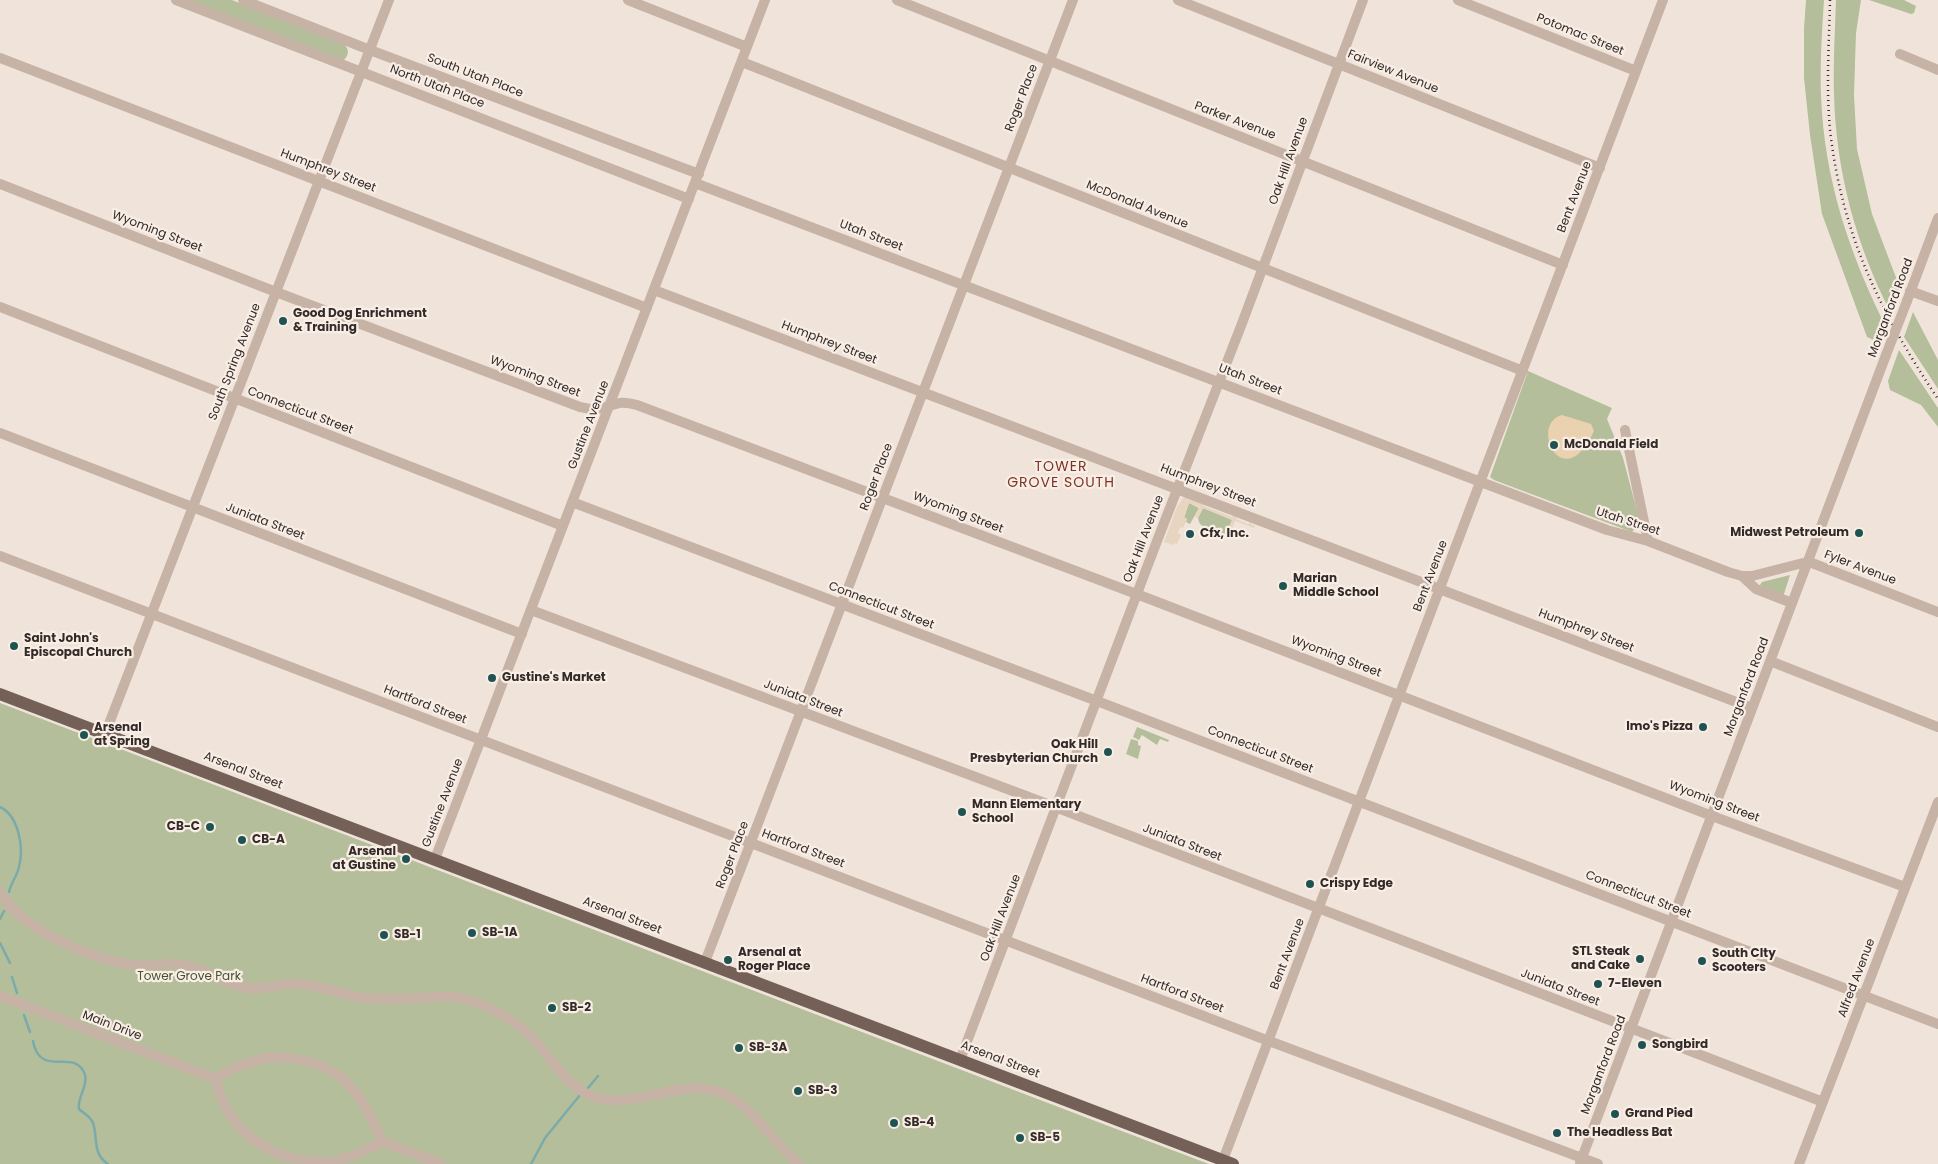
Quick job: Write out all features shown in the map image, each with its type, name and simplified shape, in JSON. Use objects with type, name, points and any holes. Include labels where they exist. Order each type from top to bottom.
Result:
[{"type":"main road","name":"Arsenal Street","points":[[0,694],[1228,1162]]},
{"type":"street","name":"North Utah Place","points":[[176,0],[689,198]]},
{"type":"street","name":"South Utah Place","points":[[243,0],[697,178]]},
{"type":"street","name":"South Spring Avenue","points":[[105,734],[389,0]]},
{"type":"street","points":[[628,0],[748,47]]},
{"type":"street","name":"Gustine Avenue","points":[[435,859],[766,0]]},
{"type":"street","name":"Parker Avenue","points":[[897,0],[1563,265]]},
{"type":"street","name":"Roger Place","points":[[705,962],[1073,0]]},
{"type":"street","name":"Fairview Avenue","points":[[1178,0],[1600,168]]},
{"type":"street","name":"Oak Hill Avenue","points":[[960,1060],[1363,0]]},
{"type":"street","name":"Potomac Street","points":[[1458,0],[1636,71]]},
{"type":"street","name":"Bent Avenue","points":[[1228,1162],[1268,1040],[1663,0]]},
{"type":"street","points":[[1900,54],[1938,70]]},
{"type":"street","name":"Humphrey Street","points":[[0,58],[647,308]]},
{"type":"street","name":"McDonald Avenue","points":[[742,62],[1523,371]]},
{"type":"street","name":"Utah Street","points":[[697,178],[964,285],[1607,530],[1648,541],[1742,576],[1756,589],[1792,603]]},
{"type":"street","name":"Wyoming Street","points":[[0,184],[276,292],[580,407],[595,409],[609,406],[615,402],[638,405],[1137,594],[1712,816],[1905,887]]},
{"type":"street","name":"Morganford Road","points":[[1581,1161],[1938,218]]},
{"type":"street","name":"Humphrey Street","points":[[654,290],[1752,708]]},
{"type":"street","points":[[1909,296],[1938,301]]},
{"type":"street","name":"Connecticut Street","points":[[0,308],[563,526]]},
{"type":"street","points":[[1625,430],[1648,541]]},
{"type":"street","name":"Juniata Street","points":[[0,433],[522,634]]},
{"type":"street","name":"Connecticut Street","points":[[572,502],[1097,701],[1938,1024]]},
{"type":"street","name":"Hartford Street","points":[[0,556],[1581,1161],[1598,1164]]},
{"type":"street","name":"Fyler Avenue","points":[[1742,576],[1752,576],[1808,562],[1938,612]]},
{"type":"street","name":"Juniata Street","points":[[531,610],[1056,808],[1823,1102]]},
{"type":"street","points":[[1770,662],[1938,727]]},
{"type":"street","name":"Alfred Avenue","points":[[1799,1164],[1938,802]]},
{"type":"street","points":[[0,892],[11,908],[29,924],[80,950],[106,960],[137,965],[185,965],[197,968],[230,984],[249,989],[298,984],[362,998],[392,999],[445,996],[471,1001],[499,1014],[525,1030],[560,1071],[585,1093],[596,1097],[613,1099],[647,1096],[697,1087],[716,1090],[748,1110],[799,1164]]},
{"type":"street","name":"Main Drive","points":[[0,996],[216,1079]]},
{"type":"street","points":[[383,1142],[349,1158],[329,1162],[307,1163],[282,1158],[266,1150],[238,1125],[218,1092],[216,1079],[223,1073],[248,1062],[271,1057],[293,1058],[314,1062],[330,1069],[346,1081],[358,1094],[383,1142],[441,1164]]},
{"type":"green space","points":[[185,0],[232,0],[342,43],[348,53],[344,60],[340,60]]},
{"type":"green space","points":[[1806,0],[1824,0],[1821,95],[1827,156],[1833,185],[1850,243],[1886,327],[1880,343],[1867,337],[1822,214],[1810,135],[1804,78]]},
{"type":"green space","points":[[1836,0],[1861,0],[1856,33],[1854,95],[1857,149],[1872,214],[1900,288],[1891,313],[1858,235],[1850,207],[1839,152],[1834,95]]},
{"type":"green space","points":[[1869,0],[1904,0],[1916,6],[1914,13],[1911,14]]},
{"type":"green space","points":[[1913,312],[1938,360],[1938,389],[1904,337]]},
{"type":"green space","points":[[1899,350],[1938,408],[1938,427],[1921,405],[1890,390],[1888,381]]},
{"type":"green space","points":[[1528,371],[1612,408],[1607,419],[1623,458],[1640,522],[1632,532],[1490,477]]},
{"type":"green space","points":[[1189,503],[1199,508],[1190,524],[1184,518]]},
{"type":"green space","points":[[1203,508],[1232,520],[1226,535],[1201,525],[1198,518]]},
{"type":"green space","points":[[1790,575],[1782,596],[1761,588],[1762,582]]},
{"type":"green space","name":"Tower Grove Park","points":[[0,703],[1090,1119],[1209,1164],[0,1164]]},
{"type":"green space","points":[[1137,727],[1169,740],[1168,742],[1160,739],[1157,745],[1142,735],[1139,740],[1133,737]]},
{"type":"green space","points":[[1131,739],[1138,741],[1138,745],[1141,746],[1138,759],[1126,754]]},
{"type":"sand","points":[[1562,415],[1591,424],[1594,431],[1582,450],[1571,458],[1561,458],[1549,442],[1548,431],[1552,421]]},
{"type":"shaded area","points":[[1184,497],[1232,517],[1237,517],[1236,519],[1248,524],[1251,522],[1255,526],[1254,528],[1235,521],[1232,529],[1235,530],[1234,532],[1231,531],[1229,536],[1226,535],[1232,520],[1203,508],[1198,518],[1195,517],[1199,507],[1189,503],[1184,517],[1187,519],[1183,528],[1180,527],[1178,533],[1181,535],[1177,544],[1174,543],[1173,545],[1164,542],[1177,507]]},
{"type":"waterway","points":[[0,807],[6,811],[16,825],[21,851],[19,867],[9,892]]},
{"type":"waterway","points":[[0,919],[4,911]]},
{"type":"waterway","points":[[0,943],[10,963]]},
{"type":"waterway","points":[[12,977],[17,993]]},
{"type":"waterway","points":[[24,1015],[30,1032]]},
{"type":"waterway","points":[[33,1041],[37,1052],[43,1059],[74,1063],[80,1067],[85,1075],[86,1079],[79,1109],[92,1121],[96,1145],[103,1160],[108,1164]]},
{"type":"waterway","points":[[588,1088],[598,1076]]},
{"type":"waterway","points":[[531,1164],[545,1138],[580,1095]]},
{"type":"railway","points":[[1830,0],[1828,65],[1830,130],[1844,204],[1854,238],[1882,303],[1898,335],[1938,399]]},
{"type":"place","name":"Good Dog Enrichment & Training","points":[[283,321]]},
{"type":"place","name":"McDonald Field","points":[[1554,445]]},
{"type":"place","name":"Midwest Petroleum","points":[[1859,533]]},
{"type":"place","name":"Cfx, Inc.","points":[[1190,534]]},
{"type":"place","name":"Marian Middle School","points":[[1283,586]]},
{"type":"place","name":"Saint John's Episcopal Church","points":[[14,646]]},
{"type":"place","name":"Gustine's Market","points":[[492,678]]},
{"type":"place","name":"Imo's Pizza","points":[[1703,727]]},
{"type":"place","name":"Arsenal at Spring","points":[[84,735]]},
{"type":"place","name":"Oak Hill Presbyterian Church","points":[[1108,752]]},
{"type":"place","name":"Mann Elementary School","points":[[962,812]]},
{"type":"place","name":"CB-C","points":[[210,827]]},
{"type":"place","name":"CB-A","points":[[242,840]]},
{"type":"place","name":"Arsenal at Gustine","points":[[406,859]]},
{"type":"place","name":"Crispy Edge","points":[[1310,884]]},
{"type":"place","name":"SB-1A","points":[[472,933]]},
{"type":"place","name":"SB-1","points":[[384,935]]},
{"type":"place","name":"STL Steak and Cake","points":[[1640,959]]},
{"type":"place","name":"Arsenal at Roger Place","points":[[728,960]]},
{"type":"place","name":"South CIty Scooters","points":[[1702,961]]},
{"type":"place","name":"7-Eleven","points":[[1598,984]]},
{"type":"place","name":"SB-2","points":[[552,1008]]},
{"type":"place","name":"Songbird","points":[[1642,1045]]},
{"type":"place","name":"SB-3A","points":[[739,1048]]},
{"type":"place","name":"SB-3","points":[[798,1091]]},
{"type":"place","name":"Grand Pied","points":[[1615,1114]]},
{"type":"place","name":"SB-4","points":[[894,1123]]},
{"type":"place","name":"The Headless Bat","points":[[1557,1133]]},
{"type":"place","name":"SB-5","points":[[1020,1138]]},
{"type":"district","name":"TOWER GROVE SOUTH","points":[[1061,476]]}]
